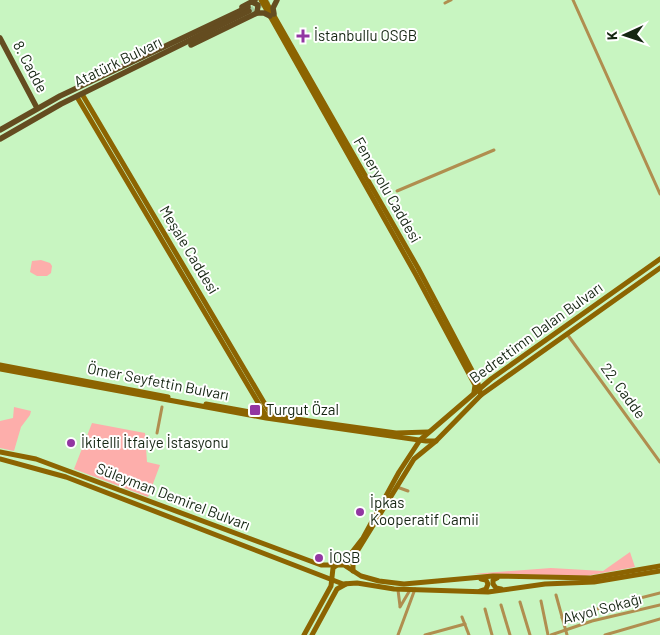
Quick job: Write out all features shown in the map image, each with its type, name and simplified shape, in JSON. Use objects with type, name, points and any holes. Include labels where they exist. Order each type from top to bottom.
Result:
[{"type":"main road","name":"Feneryolu Caddesi","points":[[261,0],[313,79],[477,379],[480,392]]},
{"type":"main road","name":"Feneryolu Caddesi","points":[[265,0],[416,275],[474,385],[474,393]]},
{"type":"main road","points":[[140,66],[159,60],[257,13],[272,15],[275,0]]},
{"type":"main road","points":[[251,5],[258,5],[257,13]]},
{"type":"main road","name":"Atatürk Bulvarı","points":[[0,130],[37,108],[79,93],[140,66],[251,5]]},
{"type":"main road","name":"Atatürk Bulvarı","points":[[0,139],[142,56],[251,5]]},
{"type":"main road","name":"8. Cadde","points":[[0,38],[37,108]]},
{"type":"main road","name":"Meşale Caddesi","points":[[79,93],[269,417]]},
{"type":"main road","name":"Bedrettimn Dalan Bulvarı","points":[[352,571],[353,558],[414,459],[436,441],[491,379],[660,259]]},
{"type":"main road","name":"Bedrettimn Dalan Bulvarı","points":[[337,565],[349,556],[363,538],[399,472],[420,440],[474,393],[480,392],[568,334],[660,268]]},
{"type":"main road","name":"Ömer Seyfettin Bulvarı","points":[[0,365],[269,417],[396,433],[431,431]]},
{"type":"main road","name":"Ömer Seyfettin Bulvarı","points":[[0,369],[269,417],[436,441]]},
{"type":"main road","points":[[477,379],[487,382],[491,379]]},
{"type":"main road","points":[[440,424],[440,430],[448,428]]},
{"type":"main road","points":[[431,431],[438,436],[436,441]]},
{"type":"main road","name":"Süleyman Demirel Bulvarı","points":[[0,452],[58,467],[321,565],[344,565],[361,576],[388,583],[508,578],[591,578],[660,566]]},
{"type":"main road","name":"Süleyman Demirel Bulvarı","points":[[0,459],[66,477],[346,584],[357,583],[398,590],[497,592],[545,584],[588,583],[660,571]]},
{"type":"main road","points":[[304,635],[331,586],[332,570],[337,565]]},
{"type":"main road","points":[[508,578],[495,579],[493,582],[496,588],[508,589]]},
{"type":"main road","points":[[475,579],[485,579],[488,584],[484,590],[475,592]]},
{"type":"main road","points":[[312,635],[337,589],[346,584]]},
{"type":"street","points":[[445,3],[451,0]]},
{"type":"street","points":[[573,0],[660,194]]},
{"type":"street","points":[[397,191],[494,150]]},
{"type":"street","name":"22. Cadde","points":[[568,334],[660,462]]},
{"type":"street","points":[[157,434],[162,407]]},
{"type":"street","points":[[396,487],[408,491]]},
{"type":"street","points":[[398,590],[400,606],[413,590]]},
{"type":"street","points":[[398,635],[413,590]]},
{"type":"street","points":[[562,618],[660,593]]},
{"type":"street","points":[[556,595],[567,635]]},
{"type":"street","points":[[541,601],[550,635]]},
{"type":"street","points":[[520,602],[530,635]]},
{"type":"street","name":"Akyol Sokağı","points":[[550,635],[607,617],[660,605]]},
{"type":"street","points":[[501,606],[510,635]]},
{"type":"street","points":[[486,609],[492,635]]},
{"type":"street","points":[[462,617],[469,635]]},
{"type":"street","points":[[605,635],[660,619]]},
{"type":"street","points":[[428,635],[465,624]]},
{"type":"shaded area","points":[[41,260],[50,263],[52,266],[51,273],[47,276],[37,276],[30,272],[32,261]]},
{"type":"shaded area","points":[[14,407],[31,411],[21,427],[14,451],[0,448],[0,421],[13,418]]},
{"type":"shaded area","points":[[92,423],[145,433],[147,462],[160,465],[148,497],[74,469]]},
{"type":"shaded area","points":[[630,552],[635,567],[586,576],[472,574],[551,568],[603,571]]},
{"type":"tunnel","points":[[249,11],[270,0]]},
{"type":"place","name":"İstanbullu OSGB","points":[[303,36]]},
{"type":"place","name":"Turgut Özal","points":[[255,410]]},
{"type":"place","name":"İkitelli İtfaiye İstasyonu","points":[[71,443]]},
{"type":"place","name":"İpkas Kooperatif Camii","points":[[360,512]]},
{"type":"place","name":"İOSB","points":[[319,558]]}]
